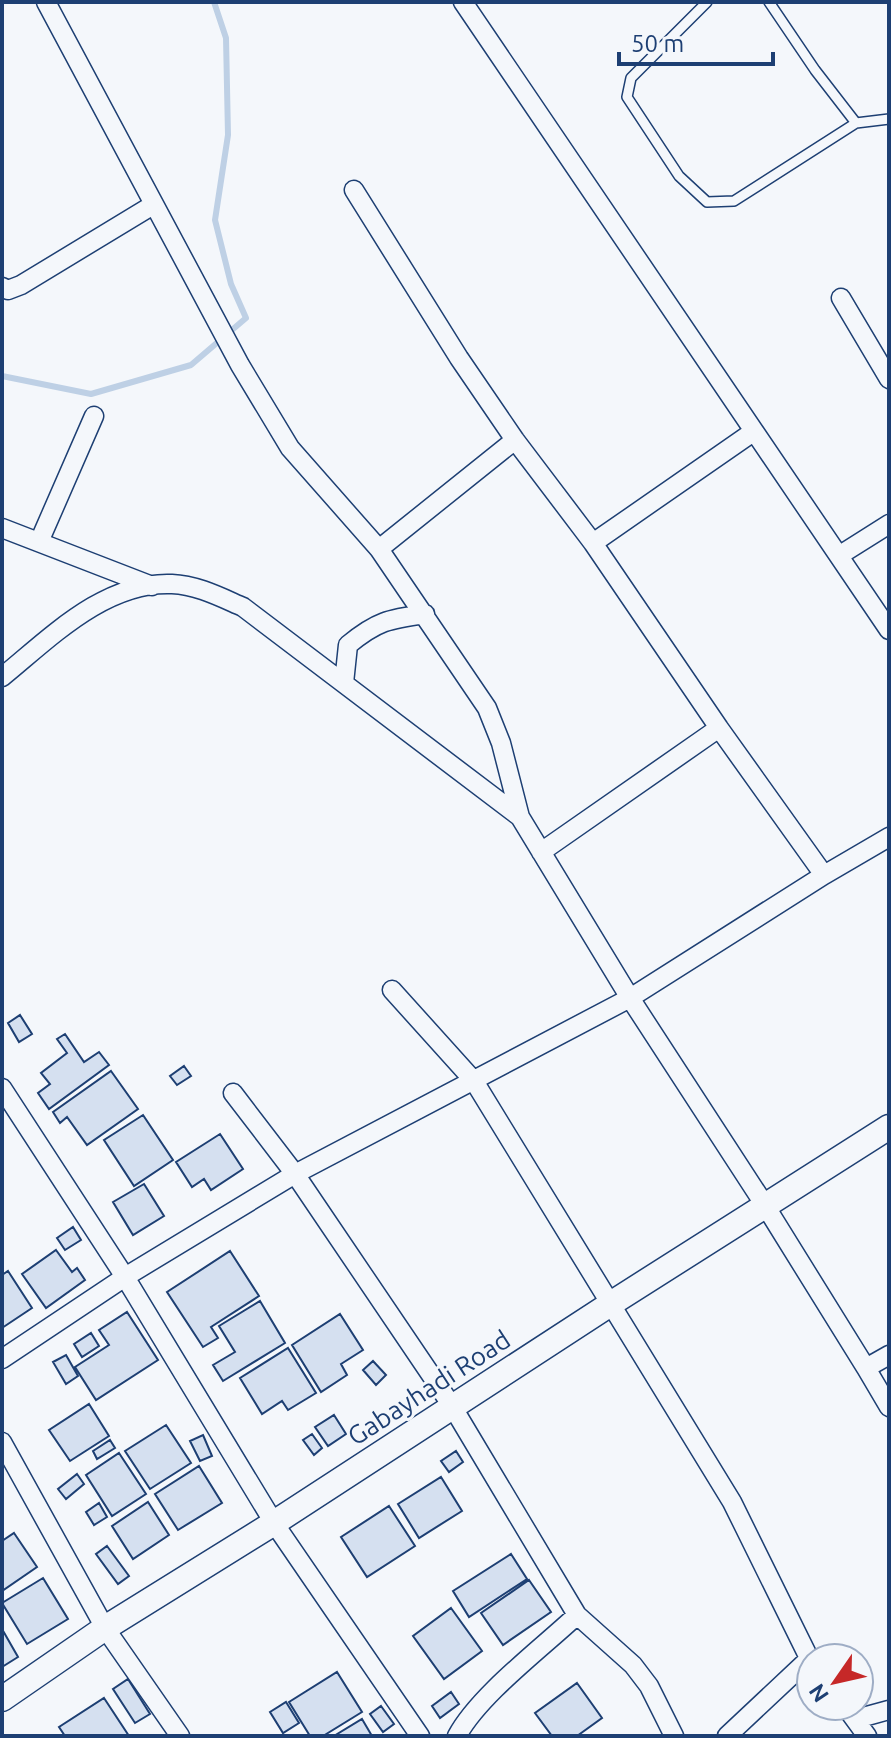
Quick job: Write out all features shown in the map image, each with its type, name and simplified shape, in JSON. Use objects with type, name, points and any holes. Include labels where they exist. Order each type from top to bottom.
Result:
[{"type":"street","points":[[46,2],[240,365],[290,448],[379,549],[487,708],[501,743],[520,817],[630,998],[766,1207],[889,1407]]},
{"type":"street","points":[[463,2],[889,630]]},
{"type":"street","points":[[354,190],[459,358],[515,440],[593,543],[824,875]]},
{"type":"street","points":[[2,287],[8,290],[21,285],[153,205]]},
{"type":"street","points":[[841,298],[889,379]]},
{"type":"street","points":[[39,542],[94,416]]},
{"type":"street","points":[[593,543],[753,432]]},
{"type":"street","points":[[379,549],[515,440]]},
{"type":"street","points":[[840,555],[889,524]]},
{"type":"street","points":[[2,528],[152,586]]},
{"type":"street","points":[[2,677],[75,618],[123,592],[172,584],[198,588],[243,607],[520,817]]},
{"type":"street","points":[[344,683],[348,645],[386,620],[425,614]]},
{"type":"street","points":[[541,852],[719,728]]},
{"type":"street","points":[[2,1359],[125,1277],[295,1174],[630,998],[889,837]]},
{"type":"street","points":[[392,990],[474,1081],[732,1502],[801,1642]]},
{"type":"street","points":[[2,1088],[125,1277],[274,1523],[420,1736]]},
{"type":"street","points":[[233,1093],[295,1174],[452,1406],[577,1615],[633,1665],[656,1698],[674,1736]]},
{"type":"street","name":"Gabayhadi Road","points":[[2,1699],[105,1628],[274,1523],[889,1127]]},
{"type":"street","points":[[866,1368],[889,1355]]},
{"type":"street","points":[[2,1442],[105,1628],[180,1736]]},
{"type":"street","points":[[457,1736],[480,1703],[577,1615]]},
{"type":"street","points":[[727,1736],[795,1675]]},
{"type":"lane","points":[[707,2],[631,78],[627,97],[679,176],[707,202],[734,201],[856,123],[889,119]]},
{"type":"lane","points":[[769,2],[856,123]]},
{"type":"building","points":[[20,1015],[32,1034],[19,1042],[8,1023]]},
{"type":"building","points":[[65,1034],[84,1062],[99,1052],[109,1065],[49,1109],[38,1093],[50,1084],[41,1073],[67,1053],[57,1039]]},
{"type":"building","points":[[184,1066],[191,1076],[177,1085],[170,1076]]},
{"type":"building","points":[[111,1071],[138,1109],[87,1145],[67,1117],[60,1123],[53,1112]]},
{"type":"building","points":[[143,1115],[173,1160],[134,1186],[104,1140]]},
{"type":"building","points":[[220,1134],[243,1169],[211,1190],[204,1179],[192,1187],[176,1162]]},
{"type":"building","points":[[144,1184],[164,1216],[133,1235],[113,1202]]},
{"type":"building","points":[[73,1227],[81,1240],[65,1250],[57,1238]]},
{"type":"building","points":[[56,1250],[72,1272],[77,1268],[85,1280],[46,1308],[22,1274]]},
{"type":"building","points":[[230,1251],[259,1296],[211,1327],[218,1338],[203,1347],[167,1292]]},
{"type":"building","points":[[8,1271],[32,1308],[2,1328],[2,1275]]},
{"type":"building","points":[[260,1301],[285,1343],[223,1381],[213,1365],[235,1352],[219,1326]]},
{"type":"building","points":[[127,1312],[158,1360],[96,1400],[75,1367],[109,1345],[99,1330]]},
{"type":"building","points":[[340,1314],[363,1350],[341,1364],[347,1375],[321,1392],[292,1345]]},
{"type":"building","points":[[91,1333],[99,1346],[82,1357],[74,1344]]},
{"type":"building","points":[[288,1348],[316,1393],[288,1410],[282,1401],[262,1414],[240,1378]]},
{"type":"building","points":[[66,1355],[78,1376],[66,1384],[53,1362]]},
{"type":"building","points":[[373,1361],[386,1375],[376,1385],[363,1370]]},
{"type":"building","points":[[89,1404],[109,1436],[70,1461],[49,1430]]},
{"type":"building","points":[[334,1415],[346,1434],[328,1446],[315,1427]]},
{"type":"building","points":[[166,1425],[191,1463],[150,1489],[125,1451]]},
{"type":"building","points":[[312,1434],[322,1448],[314,1455],[303,1440]]},
{"type":"building","points":[[203,1435],[212,1456],[200,1461],[190,1441]]},
{"type":"building","points":[[110,1440],[115,1448],[97,1459],[93,1451]]},
{"type":"building","points":[[456,1451],[463,1462],[449,1472],[441,1461]]},
{"type":"building","points":[[119,1453],[146,1494],[112,1516],[86,1475]]},
{"type":"building","points":[[199,1466],[222,1503],[178,1530],[155,1494]]},
{"type":"building","points":[[77,1474],[84,1484],[66,1499],[58,1489]]},
{"type":"building","points":[[441,1477],[462,1511],[419,1538],[398,1504]]},
{"type":"building","points":[[148,1502],[169,1535],[133,1559],[112,1526]]},
{"type":"building","points":[[99,1503],[107,1517],[94,1525],[86,1512]]},
{"type":"building","points":[[389,1506],[415,1546],[367,1577],[341,1537]]},
{"type":"building","points":[[14,1533],[37,1567],[2,1591],[2,1541]]},
{"type":"building","points":[[107,1546],[129,1576],[118,1584],[96,1554]]},
{"type":"building","points":[[511,1554],[527,1579],[469,1617],[453,1591]]},
{"type":"building","points":[[43,1578],[68,1619],[27,1644],[2,1603]]},
{"type":"building","points":[[529,1580],[551,1612],[503,1645],[481,1613]]},
{"type":"building","points":[[451,1608],[482,1651],[444,1679],[413,1636]]},
{"type":"building","points":[[2,1629],[18,1657],[2,1667]]},
{"type":"building","points":[[337,1672],[362,1712],[323,1736],[310,1736],[289,1702]]},
{"type":"building","points":[[128,1679],[150,1714],[135,1723],[113,1689]]},
{"type":"building","points":[[577,1683],[602,1718],[577,1736],[552,1736],[535,1713]]},
{"type":"building","points":[[451,1692],[459,1704],[440,1718],[432,1706]]},
{"type":"building","points":[[104,1698],[129,1736],[65,1736],[59,1727]]},
{"type":"building","points":[[286,1702],[299,1723],[283,1733],[270,1712]]},
{"type":"building","points":[[381,1706],[394,1724],[383,1732],[370,1714]]},
{"type":"building","points":[[362,1719],[372,1736],[334,1736]]},
{"type":"waterway","points":[[2,376],[91,394],[191,365],[246,318],[231,284],[215,220],[228,135],[226,38],[214,2]]}]
